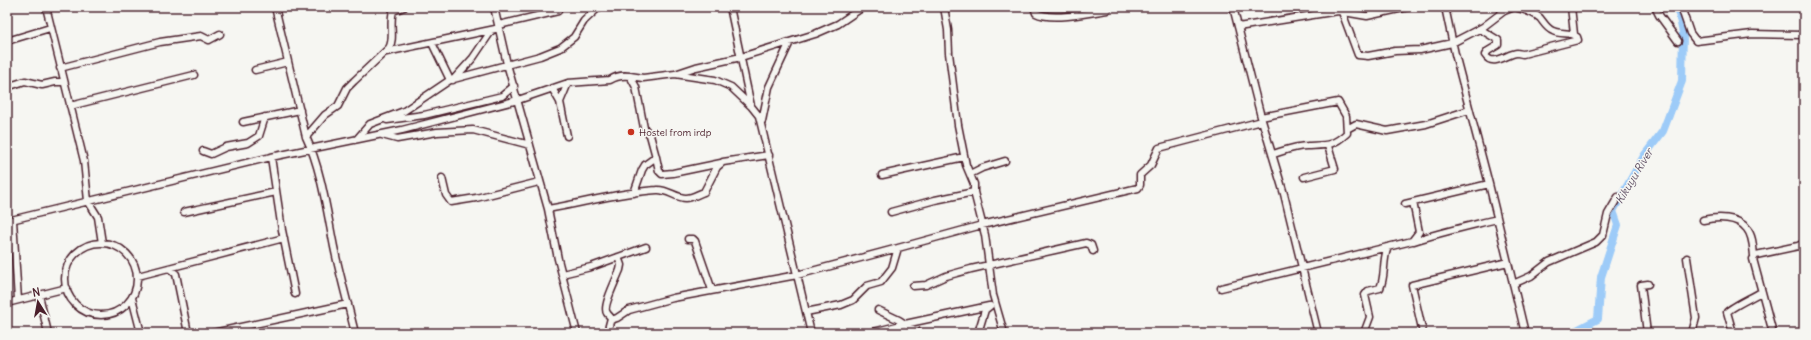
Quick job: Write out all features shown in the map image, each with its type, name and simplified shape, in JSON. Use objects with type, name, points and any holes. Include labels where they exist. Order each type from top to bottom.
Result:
[{"type":"street","points":[[46,7],[84,161],[88,201],[98,217],[102,243]]},
{"type":"street","points":[[275,7],[306,137],[311,148],[355,333]]},
{"type":"street","points":[[306,137],[325,115],[338,106],[347,88],[392,44],[390,24],[393,11],[404,7]]},
{"type":"street","points":[[494,7],[507,64],[539,182],[548,209],[577,333]]},
{"type":"street","points":[[452,80],[540,56],[560,48],[574,37],[584,21],[599,7]]},
{"type":"street","points":[[730,7],[751,106]]},
{"type":"street","points":[[18,300],[10,221],[88,201],[142,190],[271,157],[380,134],[518,100],[568,83],[610,80],[619,76],[643,78],[675,74],[696,67],[741,57],[790,42],[838,24],[863,7]]},
{"type":"street","points":[[944,7],[948,30],[948,53],[954,102],[964,157],[974,184],[974,192],[985,235],[996,303],[1004,333]]},
{"type":"street","points":[[1034,7],[1036,13],[1048,17],[1078,15],[1107,10]]},
{"type":"street","points":[[1233,7],[1262,119],[1273,154],[1318,333]]},
{"type":"street","points":[[1238,27],[1342,12],[1367,16],[1408,7]]},
{"type":"street","points":[[1445,7],[1452,43],[1489,184],[1525,333]]},
{"type":"street","points":[[1342,12],[1358,54],[1368,56],[1395,51],[1420,50],[1452,43],[1480,29],[1504,11],[1514,7],[1526,10],[1537,16],[1554,32],[1574,34]]},
{"type":"street","points":[[1480,29],[1498,40],[1498,45],[1491,48],[1485,55],[1486,58],[1492,60],[1508,57],[1518,53],[1523,54],[1576,42],[1578,37],[1574,34],[1571,7]]},
{"type":"street","points":[[1655,7],[1678,41]]},
{"type":"street","points":[[1681,7],[1690,33],[1696,41],[1752,34],[1804,35]]},
{"type":"street","points":[[385,52],[492,30],[499,26],[558,11]]},
{"type":"street","points":[[7,41],[50,28]]},
{"type":"street","points":[[357,139],[370,124],[404,111],[452,80],[473,58],[492,30]]},
{"type":"street","points":[[60,68],[160,42],[201,36],[209,40],[220,34]]},
{"type":"street","points":[[762,127],[769,87],[790,42]]},
{"type":"street","points":[[432,43],[452,80]]},
{"type":"street","points":[[255,70],[288,62]]},
{"type":"street","points":[[675,74],[715,80],[731,87],[760,116],[796,275],[811,333]]},
{"type":"street","points":[[70,106],[194,75]]},
{"type":"street","points":[[630,76],[636,87],[644,128],[650,135],[659,171],[662,174],[768,155]]},
{"type":"street","points":[[7,87],[24,81],[42,85],[55,82],[64,82]]},
{"type":"street","points":[[560,102],[568,83]]},
{"type":"street","points":[[375,122],[424,115],[502,96],[514,86]]},
{"type":"street","points":[[552,88],[560,102],[567,136]]},
{"type":"street","points":[[611,320],[619,317],[629,310],[673,298],[796,275],[982,225],[1138,188],[1140,185],[1140,175],[1151,165],[1159,148],[1262,119],[1338,102],[1346,116],[1347,134],[1338,142],[1328,146],[1306,146],[1273,154]]},
{"type":"street","points":[[243,122],[300,110]]},
{"type":"street","points":[[1347,129],[1356,124],[1387,131],[1426,124],[1469,110]]},
{"type":"street","points":[[203,151],[211,154],[226,147],[248,143],[259,136],[265,117]]},
{"type":"street","points":[[380,134],[397,139],[437,132],[473,130],[530,145]]},
{"type":"street","points":[[1304,177],[1334,169],[1328,146]]},
{"type":"street","points":[[271,157],[294,294]]},
{"type":"street","points":[[634,193],[645,165],[656,157]]},
{"type":"street","points":[[882,175],[964,157]]},
{"type":"street","points":[[970,174],[982,168],[1005,161]]},
{"type":"street","points":[[548,209],[582,203],[602,197],[658,190],[682,198],[691,197],[704,192],[717,167],[723,162]]},
{"type":"street","points":[[442,178],[446,196],[451,202],[458,202],[539,182]]},
{"type":"street","points":[[1405,204],[1489,184]]},
{"type":"street","points":[[184,212],[276,192]]},
{"type":"street","points":[[891,212],[934,200],[974,192]]},
{"type":"street","points":[[1513,284],[1531,276],[1549,262],[1572,254],[1596,242],[1603,235],[1608,214],[1618,197]]},
{"type":"street","points":[[1412,241],[1419,232],[1413,202]]},
{"type":"street","points":[[1703,220],[1729,218],[1744,225],[1751,236],[1754,256],[1753,261],[1773,333]]},
{"type":"street","points":[[1221,288],[1497,219]]},
{"type":"street","points":[[138,276],[178,267],[284,238]]},
{"type":"street","points":[[688,239],[693,239],[695,241],[712,290]]},
{"type":"street","points":[[132,298],[121,309],[107,314],[92,314],[79,307],[69,296],[65,281],[67,266],[75,254],[88,245],[102,243],[117,246],[129,256],[138,276],[132,298],[141,333]]},
{"type":"street","points":[[913,286],[926,285],[946,276],[1086,243],[1091,245],[1093,252]]},
{"type":"street","points":[[1754,256],[1798,246],[1804,243]]},
{"type":"street","points":[[562,274],[591,267],[646,247]]},
{"type":"street","points":[[1364,333],[1370,317],[1365,296],[1368,291],[1380,288],[1384,279],[1386,252],[1388,247]]},
{"type":"street","points":[[806,312],[841,305],[853,300],[867,286],[881,282],[892,268],[898,248]]},
{"type":"street","points":[[607,333],[611,320],[606,309],[608,299],[620,270],[621,265],[618,257]]},
{"type":"street","points":[[1687,258],[1696,318],[1692,333]]},
{"type":"street","points":[[1423,333],[1412,285],[1508,262]]},
{"type":"street","points":[[178,267],[176,274],[188,333]]},
{"type":"street","points":[[170,268],[176,274]]},
{"type":"street","points":[[1647,333],[1641,285],[1648,284]]},
{"type":"street","points":[[7,303],[67,288]]},
{"type":"street","points":[[1733,333],[1727,312],[1731,307],[1762,292]]},
{"type":"street","points":[[39,294],[48,333]]},
{"type":"street","points":[[869,333],[989,306],[996,303]]},
{"type":"street","points":[[214,333],[348,304]]},
{"type":"street","points":[[978,333],[985,310],[989,306]]},
{"type":"street","points":[[878,310],[905,324],[918,333]]},
{"type":"street","points":[[227,330],[248,333]]},
{"type":"waterway","name":"Kikuyu River","points":[[1571,333],[1598,319],[1601,277],[1618,225],[1613,211],[1644,156],[1663,131],[1682,81],[1683,33],[1679,14],[1674,7]]},
{"type":"place","name":"Hostel from irdp","points":[[631,132]]}]
